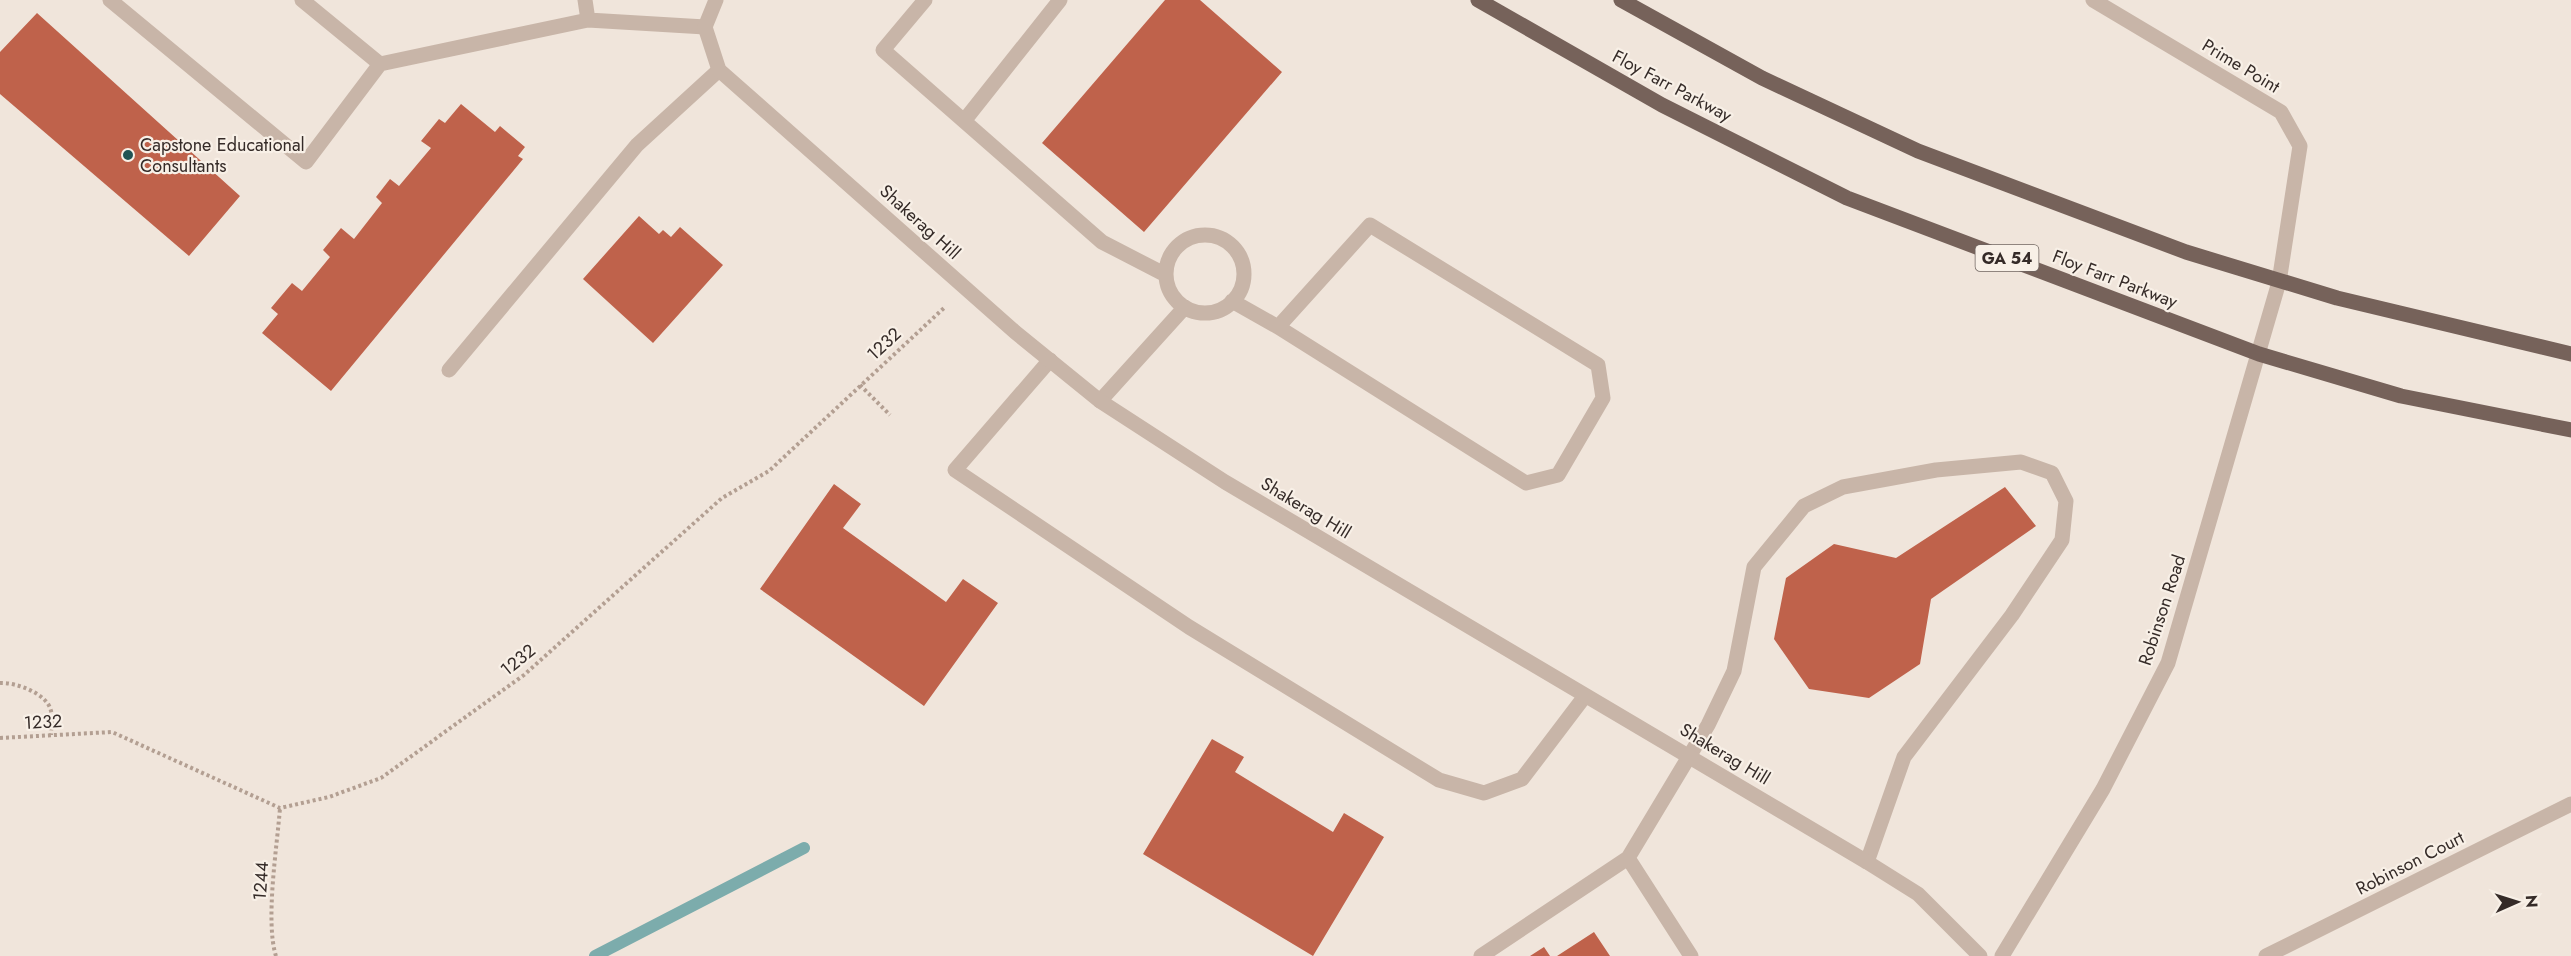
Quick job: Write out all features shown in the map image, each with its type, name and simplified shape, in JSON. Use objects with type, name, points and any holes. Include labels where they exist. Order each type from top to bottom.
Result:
[{"type":"main road","name":"Floy Farr Parkway","points":[[1478,0],[1662,105],[1847,198],[2259,354],[2401,396],[2571,430]]},
{"type":"main road","points":[[1621,0],[1762,78],[1918,151],[2186,252],[2337,298],[2571,354]]},
{"type":"street","points":[[110,0],[306,162],[381,64],[588,20],[705,27]]},
{"type":"street","points":[[302,0],[381,64]]},
{"type":"street","points":[[585,0],[588,20]]},
{"type":"street","points":[[450,370],[637,146],[718,70],[705,27],[716,0]]},
{"type":"street","points":[[926,0],[883,50],[1102,242],[1166,275]]},
{"type":"street","points":[[964,121],[1060,0]]},
{"type":"street","name":"Prime Point","points":[[2093,0],[2281,112],[2300,146],[2280,282]]},
{"type":"street","name":"Shakerag Hill","points":[[718,70],[966,289],[1100,400],[1225,482],[1868,862],[1918,894],[1980,956]]},
{"type":"street","points":[[1232,302],[1278,327],[1526,483],[1558,476],[1603,398],[1598,365],[1371,225],[1278,327]]},
{"type":"street","points":[[1206,235],[1230,244],[1238,254],[1243,266],[1239,291],[1232,302],[1222,309],[1197,312],[1185,307],[1175,299],[1168,288],[1167,263],[1182,242],[1194,236],[1206,235]]},
{"type":"street","name":"Robinson Road","points":[[2002,956],[2103,789],[2168,663],[2280,282]]},
{"type":"street","points":[[1100,400],[1185,307]]},
{"type":"street","points":[[1050,360],[956,470],[1189,627],[1439,780],[1484,793],[1522,780],[1585,696]]},
{"type":"street","points":[[1481,956],[1628,858],[1708,725],[1734,671],[1754,567],[1804,506],[1843,487],[1936,470],[2021,462],[2052,473],[2066,501],[2062,540],[2012,615],[1904,757],[1868,862]]},
{"type":"street","name":"Robinson Court","points":[[2266,956],[2296,949],[2571,804]]},
{"type":"street","points":[[1628,858],[1691,956]]},
{"type":"path","name":"1232","points":[[0,738],[112,732],[280,808],[330,797],[381,778],[515,681],[722,498],[769,471],[966,289]]},
{"type":"path","points":[[860,385],[890,415]]},
{"type":"path","points":[[0,683],[8,683],[43,697],[51,710],[51,735]]},
{"type":"path","name":"1244","points":[[276,956],[273,948],[272,902],[280,808]]},
{"type":"building","points":[[1165,0],[1200,0],[1282,72],[1144,232],[1042,143]]},
{"type":"building","points":[[37,13],[240,196],[189,256],[0,94],[0,52]]},
{"type":"building","points":[[461,104],[495,132],[500,126],[525,147],[518,156],[523,159],[331,391],[262,333],[278,314],[271,308],[292,283],[302,291],[330,257],[323,250],[341,228],[354,239],[382,203],[376,197],[390,179],[399,186],[431,148],[421,141],[439,119],[445,123]]},
{"type":"building","points":[[639,216],[659,234],[663,230],[671,237],[680,227],[723,265],[653,343],[583,279]]},
{"type":"building","points":[[834,484],[861,504],[843,528],[946,602],[963,579],[998,603],[924,706],[760,589]]},
{"type":"building","points":[[2005,487],[2036,526],[1931,599],[1920,664],[1869,698],[1809,689],[1774,639],[1786,578],[1834,544],[1896,558]]},
{"type":"building","points":[[1212,739],[1244,757],[1235,772],[1333,832],[1344,813],[1384,837],[1313,956],[1143,854]]},
{"type":"building","points":[[1594,932],[1610,956],[1557,956]]},
{"type":"building","points":[[1544,947],[1550,956],[1530,956]]},
{"type":"waterway","points":[[595,956],[804,848]]},
{"type":"place","name":"Capstone Educational Consultants","points":[[128,155]]}]
